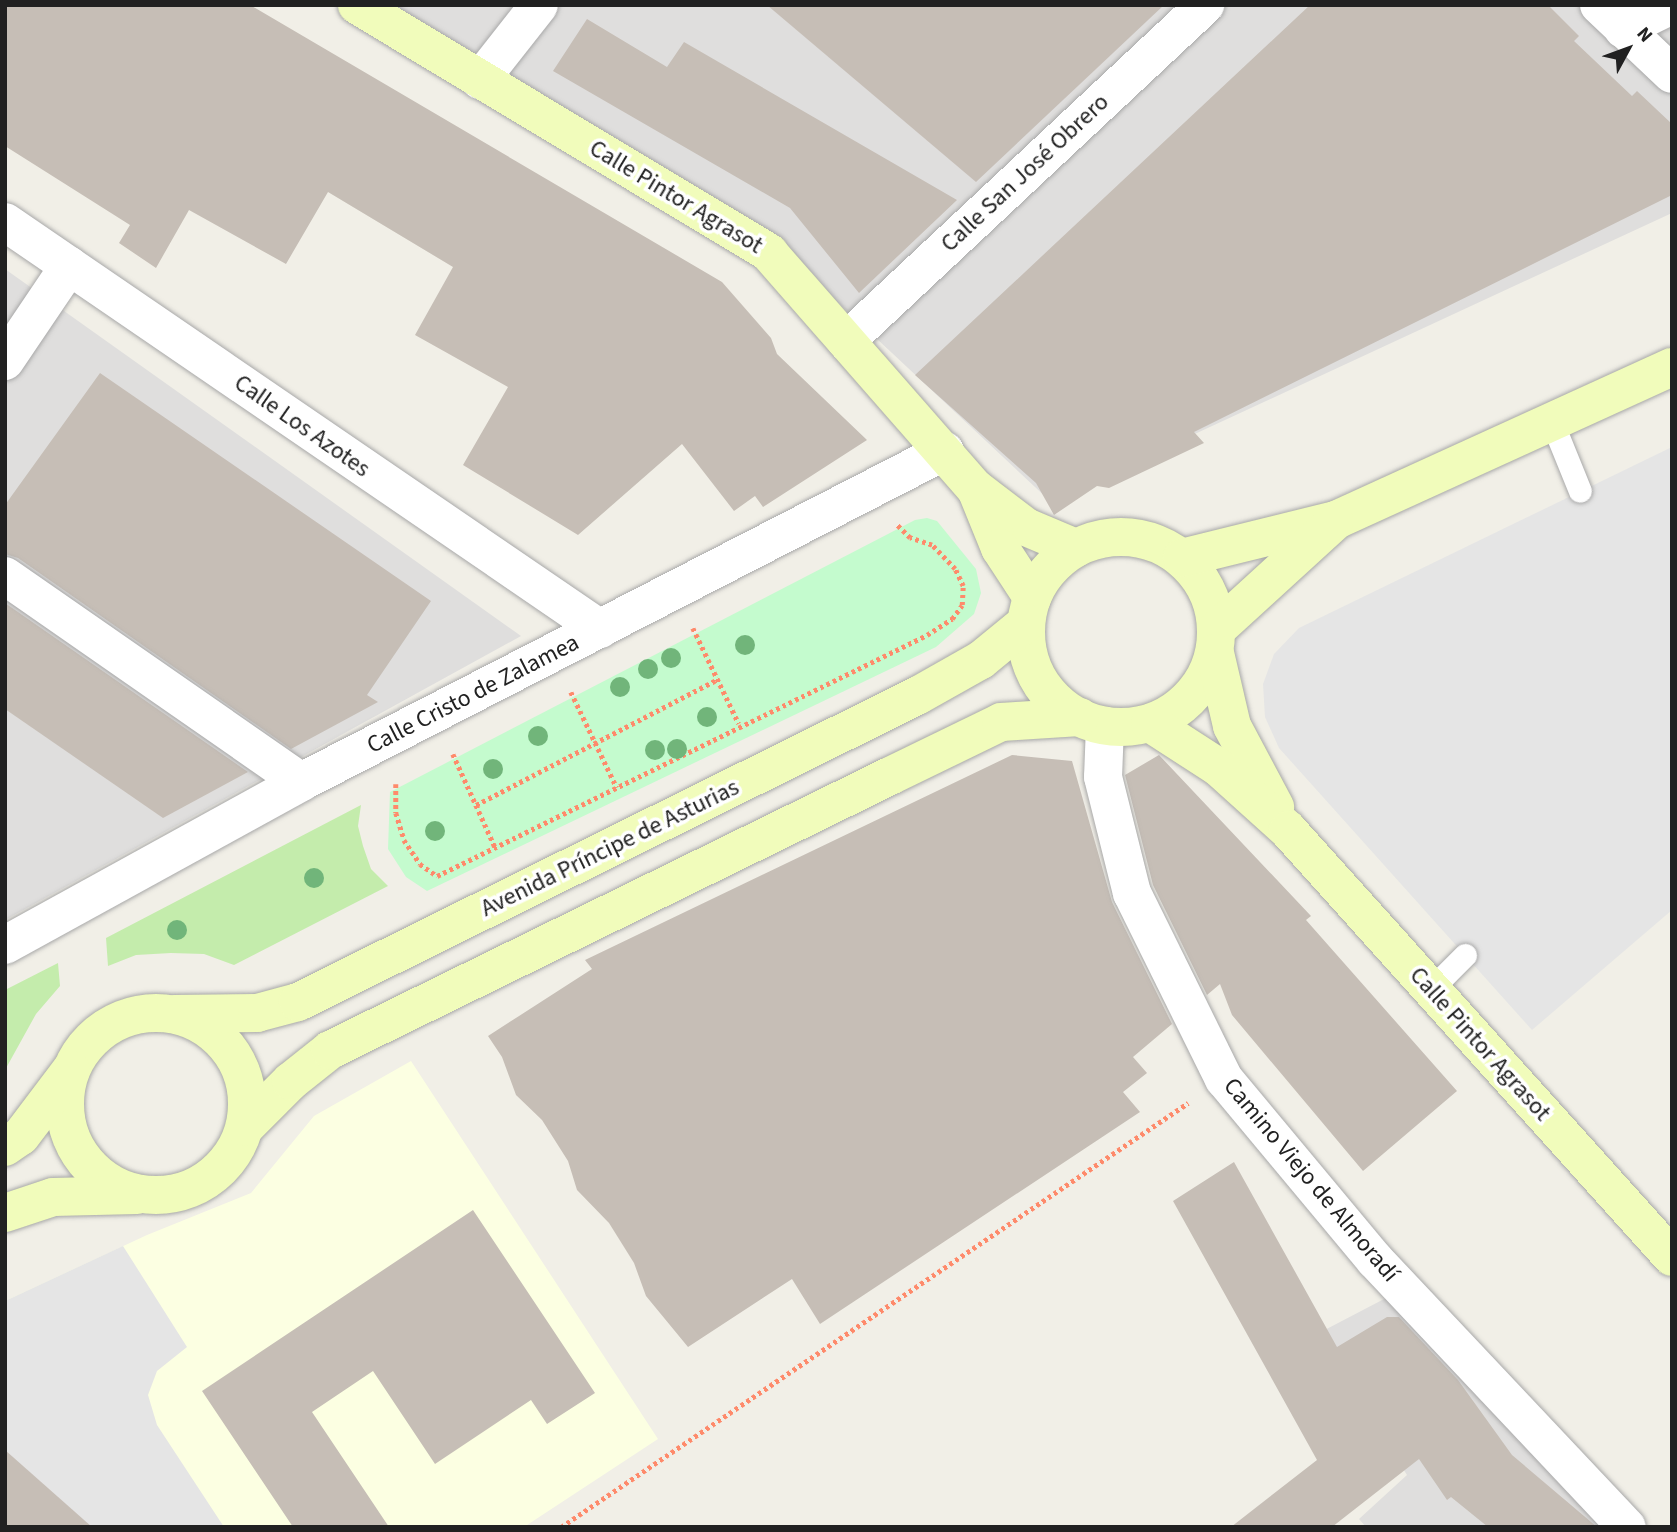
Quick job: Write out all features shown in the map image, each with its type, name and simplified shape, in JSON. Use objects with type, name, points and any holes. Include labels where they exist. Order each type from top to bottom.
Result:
[{"type":"street","name":"Calle Pintor Agrasot","points":[[358,5],[769,253],[975,488],[1026,527],[1076,548]]},
{"type":"street","points":[[480,80],[539,5]]},
{"type":"street","name":"Calle San José Obrero","points":[[846,341],[1205,5]]},
{"type":"street","points":[[1611,17],[1672,5]]},
{"type":"street","points":[[1611,17],[1672,74]]},
{"type":"street","name":"Calle Los Azotes","points":[[5,222],[600,629]]},
{"type":"street","points":[[5,361],[69,266]]},
{"type":"street","points":[[1182,558],[1336,520],[1672,367]]},
{"type":"street","name":"Calle Cristo de Zalamea","points":[[5,945],[301,782],[945,451]]},
{"type":"street","points":[[975,488],[1029,610],[1028,652],[1038,679],[1056,702],[1093,721]]},
{"type":"street","points":[[1216,641],[1336,520]]},
{"type":"street","points":[[5,1213],[52,1198],[147,1195],[197,1186],[227,1161],[245,1127],[291,1081],[330,1051],[1001,722],[1150,723],[1187,700],[1202,684],[1216,641],[1212,602],[1200,578],[1182,558],[1158,543],[1130,537],[1102,538],[1076,548],[1058,561],[1029,610]]},
{"type":"street","points":[[5,576],[301,782]]},
{"type":"street","name":"Avenida Príncipe de Asturias","points":[[174,1014],[257,1013],[298,1002],[918,696],[981,660],[1029,610]]},
{"type":"street","name":"Calle Pintor Agrasot","points":[[1216,641],[1232,726],[1288,830]]},
{"type":"street","name":"Camino Viejo de Almoradí","points":[[1093,721],[1103,777],[1132,893],[1224,1079],[1375,1260],[1627,1527]]},
{"type":"street","name":"Calle Pintor Agrasot","points":[[1150,723],[1218,767],[1288,830],[1672,1257]]},
{"type":"street","points":[[5,1147],[21,1136],[88,1043],[113,1024],[142,1013],[174,1014],[201,1025],[224,1043],[243,1078],[247,1097],[245,1127]]},
{"type":"street","points":[[71,1070],[65,1094],[73,1140],[103,1178],[124,1190],[147,1195]]},
{"type":"lane","points":[[1552,422],[1580,491]]},
{"type":"lane","points":[[1431,989],[1465,956]]},
{"type":"path","points":[[397,776],[396,813],[419,864],[437,876],[952,619],[961,605],[963,586],[955,569],[932,545],[910,538],[893,521]]},
{"type":"path","points":[[692,628],[739,724]]},
{"type":"path","points":[[476,805],[594,741],[718,679]]},
{"type":"path","points":[[571,691],[617,788]]},
{"type":"path","points":[[451,750],[495,847]]},
{"type":"path","points":[[561,1527],[1224,1079]]},
{"type":"shaded area","points":[[384,5],[1672,5],[1672,213],[1050,501],[766,235]]},
{"type":"shaded area","points":[[5,269],[521,636],[5,920]]},
{"type":"shaded area","points":[[1672,447],[1672,910],[1532,1030],[1279,748],[1265,717],[1263,684],[1274,654],[1299,628]]},
{"type":"shaded area","points":[[411,1061],[658,1439],[524,1527],[74,1527],[5,1301],[147,1235],[251,1193],[314,1116]]},
{"type":"shaded area","points":[[123,1246],[187,1347],[157,1371],[148,1395],[157,1425],[224,1527],[74,1527],[5,1464],[5,1301]]},
{"type":"shaded area","points":[[1386,1298],[1602,1527],[1366,1527],[1359,1519],[1407,1475],[1317,1334]]},
{"type":"green space","points":[[927,518],[937,521],[976,569],[981,593],[974,614],[936,647],[427,891],[406,877],[388,849],[390,792],[915,520]]},
{"type":"green space","points":[[361,805],[358,826],[363,846],[371,869],[388,886],[234,965],[204,954],[171,953],[136,955],[108,966],[106,938]]},
{"type":"green space","points":[[58,963],[60,986],[36,1014],[5,1070],[5,990]]},
{"type":"building","points":[[5,5],[250,5],[722,282],[771,338],[777,354],[867,440],[763,507],[755,496],[734,511],[682,444],[578,535],[463,465],[508,387],[415,335],[453,267],[328,192],[286,264],[189,210],[156,268],[119,243],[130,225],[5,146]]},
{"type":"building","points":[[767,5],[1164,5],[976,182]]},
{"type":"building","points":[[1310,5],[1548,5],[1579,36],[1574,41],[1632,96],[1637,91],[1672,124],[1672,195],[1194,432],[1204,443],[1109,488],[1097,486],[1054,515],[1036,483],[915,375]]},
{"type":"building","points":[[587,19],[667,67],[684,42],[957,200],[859,293],[790,208],[553,71]]},
{"type":"building","points":[[100,373],[431,601],[367,695],[378,702],[291,749],[18,558],[5,554],[5,505]]},
{"type":"building","points":[[5,603],[248,772],[163,818],[5,709]]},
{"type":"building","points":[[1012,755],[1072,761],[1112,902],[1172,1024],[1133,1057],[1147,1073],[1123,1092],[1140,1112],[820,1324],[792,1279],[688,1347],[646,1296],[634,1263],[609,1223],[577,1190],[568,1161],[542,1120],[516,1095],[502,1057],[488,1036],[592,969],[585,960]]},
{"type":"building","points":[[1159,755],[1311,916],[1306,920],[1457,1091],[1363,1171],[1232,1015],[1220,984],[1207,995],[1153,885],[1125,775]]},
{"type":"building","points":[[1234,1162],[1337,1347],[1387,1317],[1399,1317],[1458,1380],[1512,1455],[1597,1527],[1488,1527],[1451,1497],[1447,1500],[1419,1459],[1332,1527],[1231,1527],[1317,1460],[1173,1201]]},
{"type":"building","points":[[473,1210],[595,1393],[547,1424],[531,1400],[435,1464],[373,1371],[312,1412],[389,1527],[293,1527],[202,1391]]},
{"type":"building","points":[[5,1450],[92,1527],[5,1527]]}]
